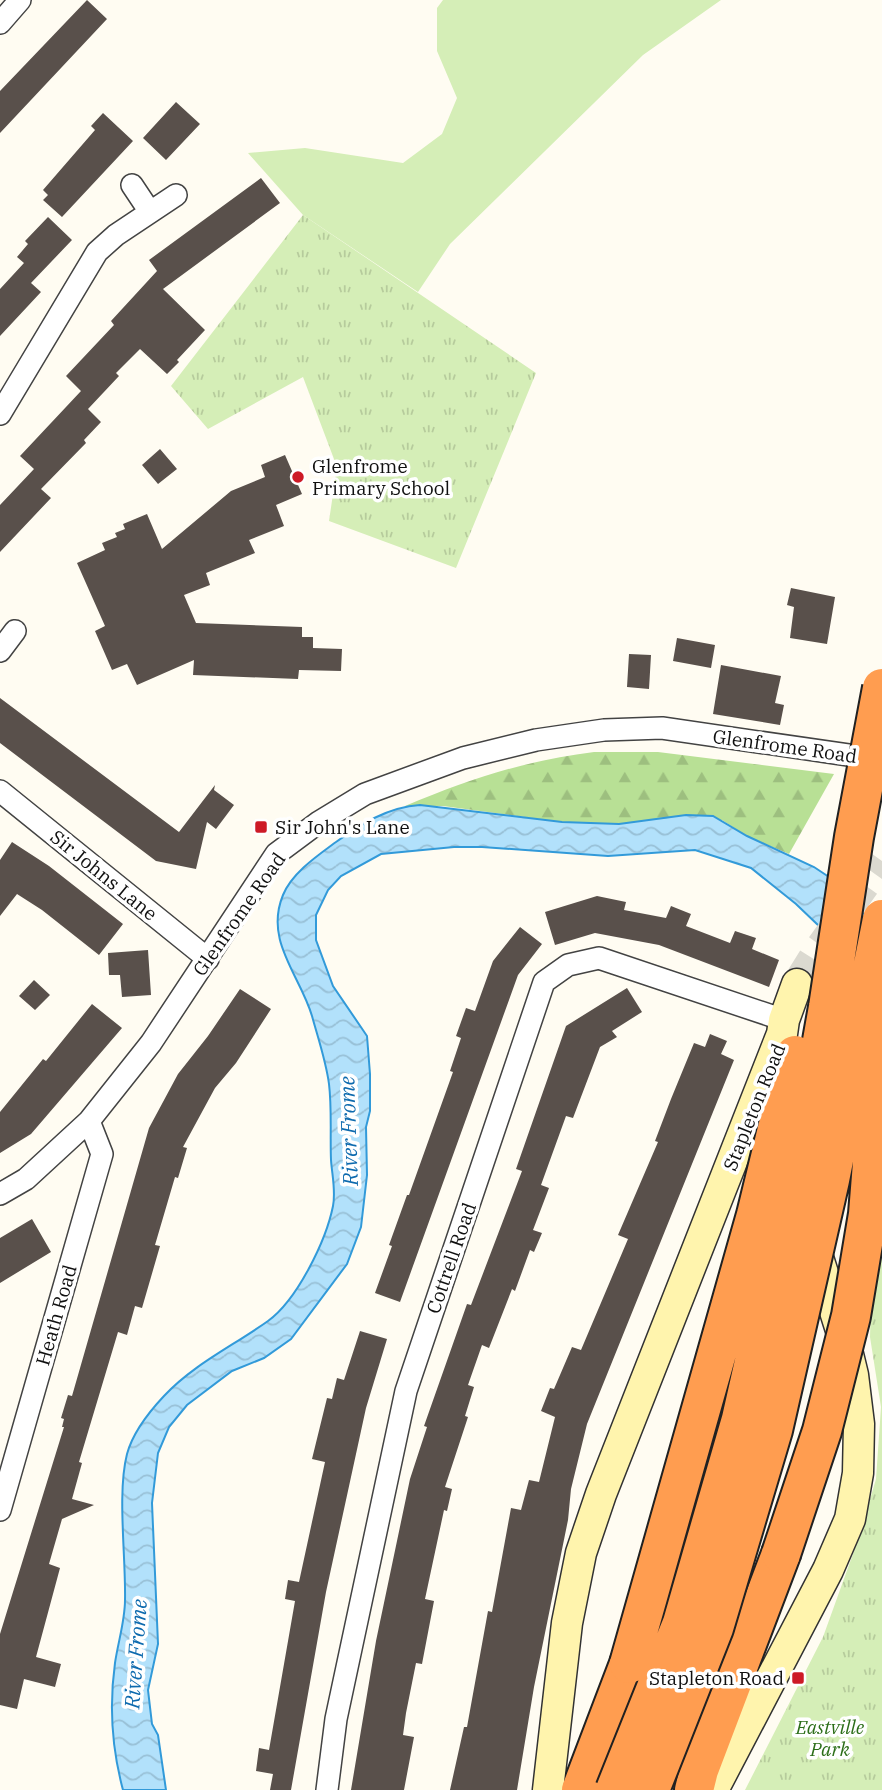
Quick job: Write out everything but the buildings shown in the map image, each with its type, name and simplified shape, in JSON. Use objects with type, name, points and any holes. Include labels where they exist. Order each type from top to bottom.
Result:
[{"type":"highway","points":[[615,1790],[682,1623],[741,1419],[804,1137],[882,688]]},
{"type":"highway","points":[[581,1790],[629,1664],[756,1215],[810,997],[854,837]]},
{"type":"highway","points":[[650,1790],[714,1628],[773,1430],[830,1180],[882,919]]},
{"type":"highway","points":[[694,1790],[699,1770],[781,1554],[822,1431],[851,1316],[868,1214],[882,1035]]},
{"type":"main road","name":"Stapleton Road","points":[[548,1790],[568,1622],[581,1553],[601,1494],[783,1027],[797,984]]},
{"type":"main road","points":[[713,1790],[828,1570],[850,1519],[858,1473],[859,1424],[849,1355],[800,1204],[787,1124],[783,1027]]},
{"type":"main road","points":[[704,1230],[728,1205],[754,1195],[800,1204]]},
{"type":"street","points":[[0,23],[20,0]]},
{"type":"street","points":[[132,185],[150,212]]},
{"type":"street","points":[[0,414],[97,252],[116,235],[176,195]]},
{"type":"street","points":[[0,651],[16,631]]},
{"type":"street","name":"Glenfrome Road","points":[[0,1194],[26,1178],[89,1121],[151,1043],[276,854],[319,822],[365,794],[463,758],[536,740],[604,730],[662,728],[882,760]]},
{"type":"street","name":"Sir Johns Lane","points":[[0,792],[208,959]]},
{"type":"street","name":"Cottrell Road","points":[[327,1790],[336,1719],[405,1391],[544,982],[568,965],[599,958],[783,1027]]},
{"type":"street","name":"Heath Road","points":[[0,1510],[102,1154],[89,1121]]},
{"type":"green space","points":[[443,0],[721,0],[643,55],[450,244],[418,292],[303,215],[248,153],[305,148],[403,163],[442,134],[457,98],[437,51],[437,8]]},
{"type":"green space","points":[[303,215],[536,373],[456,568],[329,521],[337,467],[303,377],[208,429],[171,386]]},
{"type":"green space","points":[[594,752],[658,752],[834,774],[789,854],[747,836],[722,820],[619,824],[562,822],[443,806],[405,806],[497,772],[544,760]]},
{"type":"green space","name":"Eastville Park","points":[[882,1139],[882,1790],[745,1790],[823,1637],[858,1540],[876,1479],[881,1407],[870,1337],[871,1301],[880,1264]]},
{"type":"water","name":"River Frome","points":[[420,805],[562,822],[619,824],[686,815],[713,816],[747,836],[814,867],[835,881],[852,897],[882,941],[846,964],[820,927],[751,868],[695,850],[608,856],[454,847],[381,854],[341,876],[328,890],[316,915],[316,940],[333,986],[367,1036],[370,1111],[366,1127],[367,1175],[361,1227],[347,1264],[291,1339],[264,1358],[232,1371],[187,1405],[169,1427],[158,1453],[152,1503],[158,1644],[148,1690],[166,1790],[123,1790],[114,1743],[112,1695],[125,1608],[123,1487],[127,1454],[137,1430],[158,1402],[201,1365],[268,1321],[289,1299],[309,1269],[324,1236],[333,1206],[328,1075],[307,1001],[281,943],[278,912],[283,895],[292,879],[306,866],[355,829],[386,813]]},
{"type":"tunnel","points":[[797,984],[882,861]]},
{"type":"place","name":"Glenfrome Primary School","points":[[298,477]]},
{"type":"place","name":"Sir John's Lane","points":[[261,827]]},
{"type":"place","name":"Stapleton Road","points":[[798,1678]]}]
